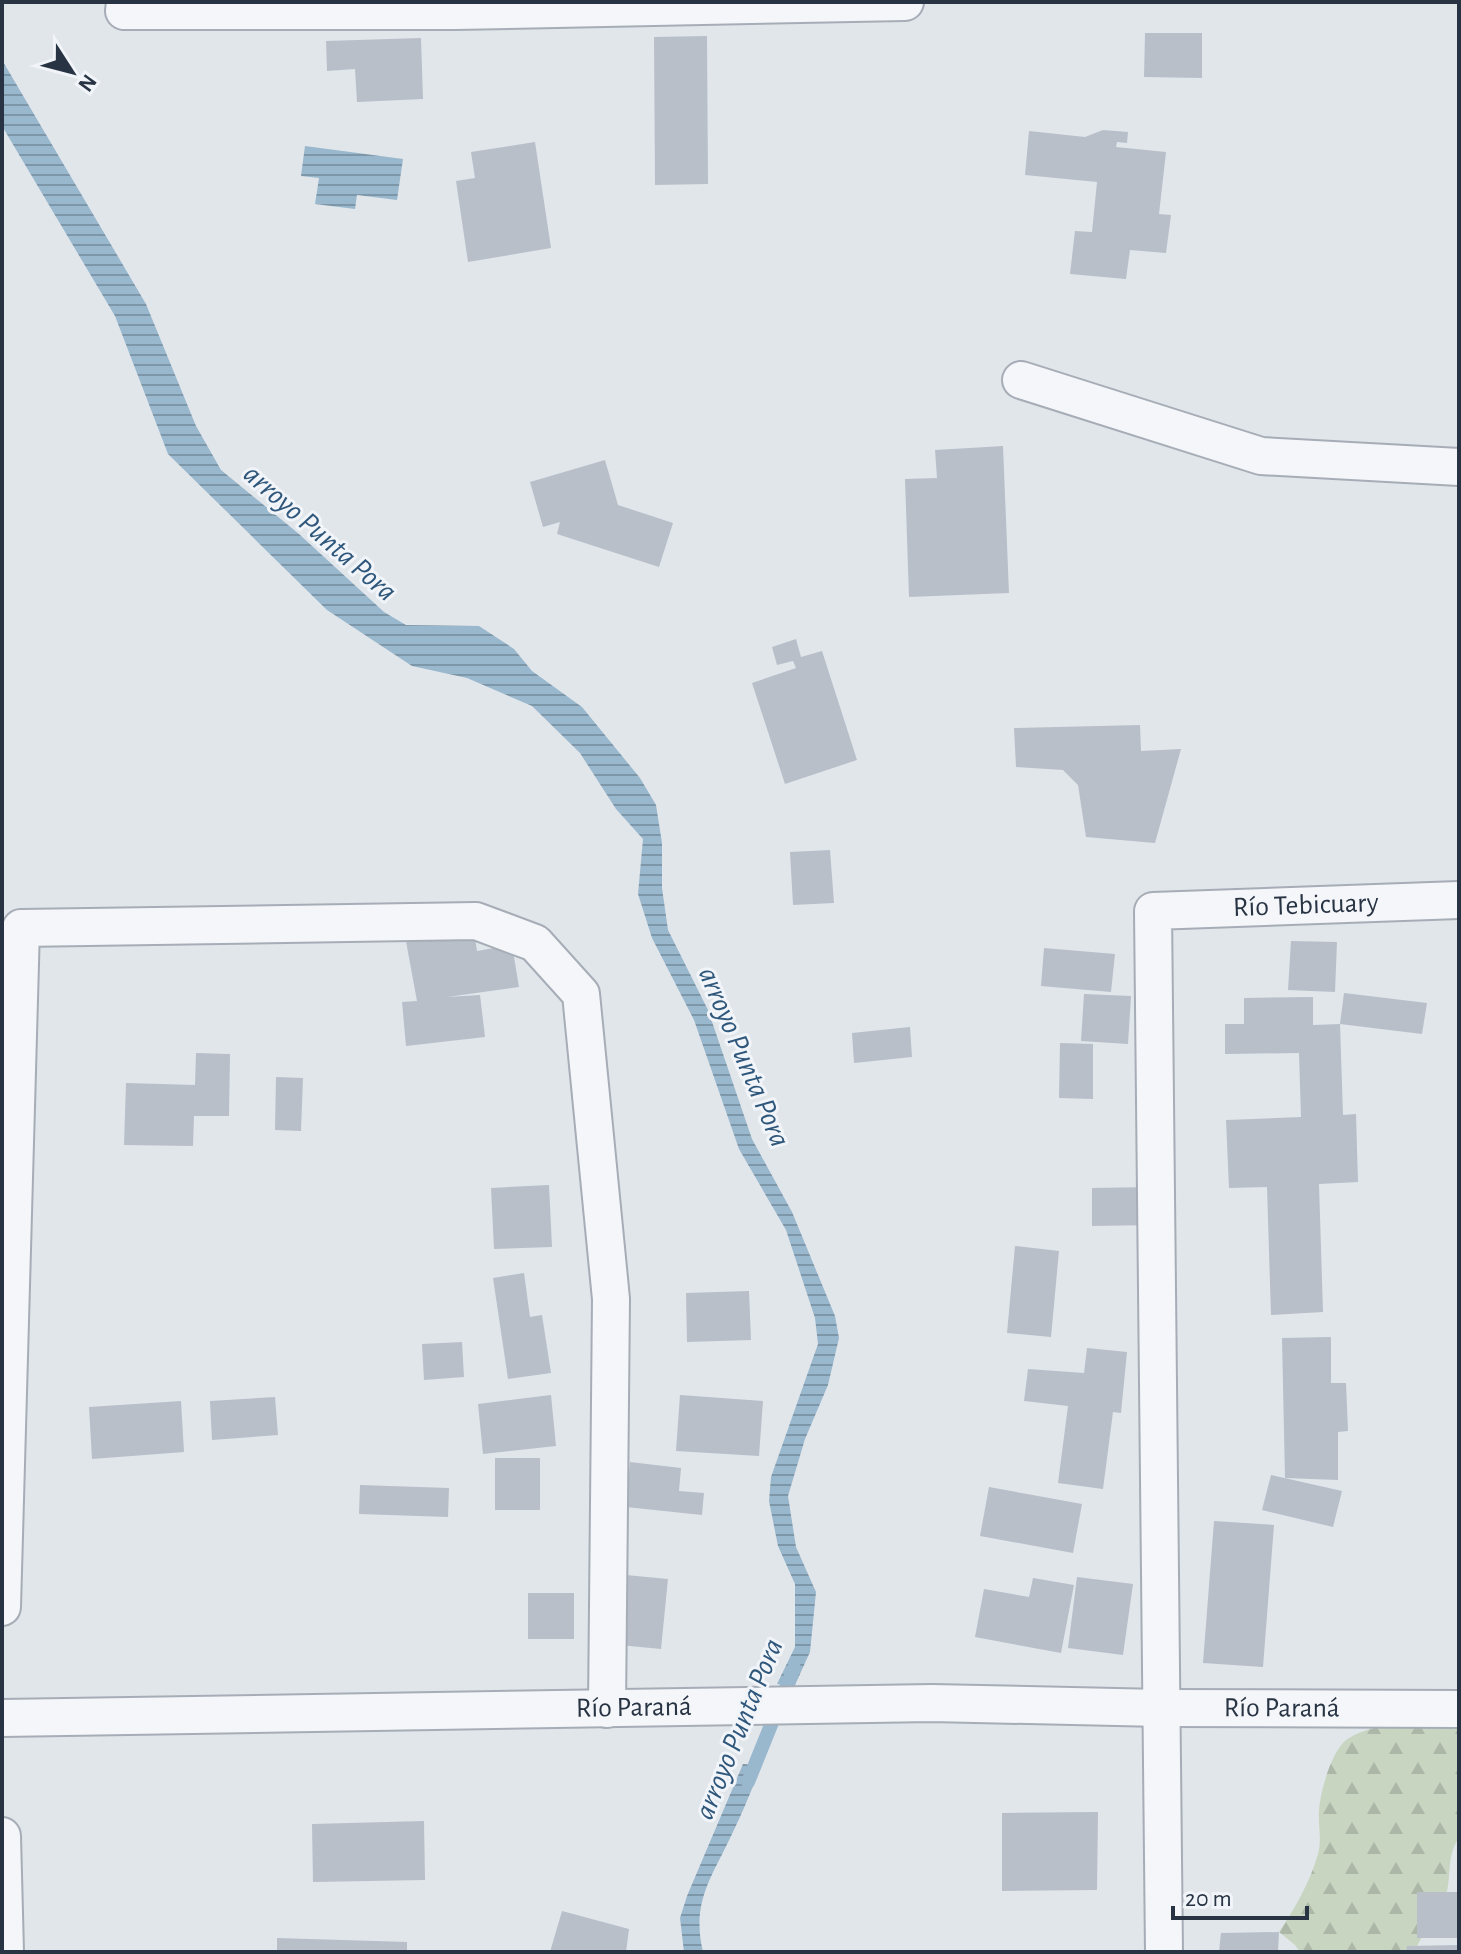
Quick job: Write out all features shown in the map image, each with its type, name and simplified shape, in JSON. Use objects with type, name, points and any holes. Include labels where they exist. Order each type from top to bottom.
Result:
[{"type":"street","points":[[124,6],[905,2]]},
{"type":"street","points":[[1021,380],[1261,456],[1459,467]]},
{"type":"street","name":"Río Tebicuary","points":[[1161,1708],[1153,911],[1459,900]]},
{"type":"street","points":[[2,1607],[21,928],[476,921],[535,943],[581,994],[611,1299],[607,1709]]},
{"type":"street","points":[[2,925],[38,927]]},
{"type":"street","name":"Río Paraná","points":[[2,1718],[932,1703],[1459,1709]]},
{"type":"street","points":[[1161,1708],[1164,1952]]},
{"type":"street","points":[[2,1836],[5,1952]]},
{"type":"green space","points":[[1459,1720],[1459,1838],[1452,1853],[1444,1901],[1414,1952],[1300,1952],[1279,1932],[1302,1894],[1315,1864],[1320,1843],[1322,1793],[1337,1751],[1349,1738],[1373,1728]]},
{"type":"water","points":[[2,60],[146,304],[196,426],[221,470],[299,534],[384,612],[406,625],[479,626],[514,649],[532,671],[582,707],[640,778],[656,805],[668,930],[708,1010],[752,1139],[792,1212],[835,1316],[839,1338],[828,1385],[805,1439],[788,1496],[796,1547],[816,1592],[810,1652],[795,1685],[777,1684],[795,1647],[795,1584],[778,1546],[769,1501],[771,1477],[818,1344],[815,1318],[786,1230],[739,1149],[694,1020],[652,938],[638,894],[643,839],[616,809],[580,753],[532,706],[467,678],[412,666],[327,610],[168,454],[115,316],[2,126]]},
{"type":"water","points":[[305,146],[403,159],[397,200],[357,195],[355,209],[315,204],[319,178],[301,176]]},
{"type":"water","points":[[743,1764],[762,1765],[706,1890],[700,1919],[703,1952],[684,1952],[680,1918]]},
{"type":"building","points":[[1145,33],[1202,33],[1202,78],[1144,77]]},
{"type":"building","points":[[707,36],[708,184],[655,185],[654,37]]},
{"type":"building","points":[[421,38],[423,99],[357,102],[355,69],[327,71],[326,41]]},
{"type":"building","points":[[1103,130],[1128,132],[1127,143],[1117,142],[1116,147],[1166,152],[1159,214],[1171,215],[1166,253],[1130,250],[1126,279],[1070,274],[1075,231],[1092,232],[1097,182],[1025,175],[1029,131],[1085,137]]},
{"type":"building","points":[[535,142],[551,248],[468,262],[456,181],[475,178],[471,152]]},
{"type":"building","points":[[1003,446],[1009,593],[909,597],[905,479],[937,478],[935,450]]},
{"type":"building","points":[[605,460],[618,505],[673,523],[659,567],[557,534],[560,522],[543,527],[530,482]]},
{"type":"building","points":[[796,639],[801,657],[822,651],[857,760],[785,784],[752,683],[796,668],[793,661],[777,665],[772,647]]},
{"type":"building","points":[[1140,725],[1141,751],[1181,749],[1155,843],[1086,837],[1078,785],[1063,770],[1016,767],[1014,728]]},
{"type":"building","points":[[830,850],[834,903],[793,905],[790,852]]},
{"type":"building","points":[[473,924],[477,951],[512,945],[519,987],[447,997],[480,995],[485,1037],[406,1046],[402,1002],[417,1001],[405,936]]},
{"type":"building","points":[[1291,941],[1337,942],[1335,992],[1288,990]]},
{"type":"building","points":[[1044,948],[1115,954],[1111,992],[1041,986]]},
{"type":"building","points":[[1344,993],[1427,1003],[1422,1034],[1340,1024]]},
{"type":"building","points":[[1084,994],[1131,996],[1128,1044],[1081,1041]]},
{"type":"building","points":[[1313,997],[1313,1025],[1340,1024],[1343,1115],[1356,1114],[1358,1182],[1319,1184],[1323,1312],[1271,1315],[1267,1187],[1229,1188],[1226,1120],[1301,1117],[1299,1053],[1225,1054],[1225,1024],[1244,1024],[1244,998]]},
{"type":"building","points":[[910,1027],[912,1057],[854,1063],[852,1033]]},
{"type":"building","points":[[1060,1043],[1093,1044],[1093,1099],[1059,1098]]},
{"type":"building","points":[[196,1053],[230,1054],[229,1116],[194,1116],[193,1146],[124,1145],[126,1083],[195,1085]]},
{"type":"building","points":[[276,1077],[303,1078],[301,1131],[275,1130]]},
{"type":"building","points":[[549,1185],[552,1247],[494,1249],[491,1188]]},
{"type":"building","points":[[1154,1187],[1154,1225],[1092,1226],[1092,1188]]},
{"type":"building","points":[[1015,1246],[1059,1251],[1051,1337],[1007,1333]]},
{"type":"building","points":[[524,1273],[530,1317],[542,1315],[551,1373],[508,1379],[493,1278]]},
{"type":"building","points":[[749,1291],[751,1340],[687,1342],[686,1293]]},
{"type":"building","points":[[1331,1337],[1331,1383],[1346,1383],[1348,1431],[1338,1432],[1338,1480],[1285,1478],[1282,1338]]},
{"type":"building","points":[[462,1342],[464,1377],[424,1380],[422,1344]]},
{"type":"building","points":[[1087,1348],[1127,1352],[1121,1413],[1113,1412],[1103,1489],[1058,1483],[1068,1406],[1024,1401],[1028,1369],[1084,1373]]},
{"type":"building","points":[[551,1395],[556,1446],[483,1454],[478,1404]]},
{"type":"building","points":[[680,1395],[763,1401],[759,1456],[676,1451]]},
{"type":"building","points":[[275,1397],[278,1435],[212,1440],[210,1401]]},
{"type":"building","points":[[181,1401],[184,1452],[92,1459],[89,1407]]},
{"type":"building","points":[[495,1458],[540,1458],[540,1510],[495,1510]]},
{"type":"building","points":[[630,1462],[681,1468],[679,1491],[704,1493],[702,1515],[626,1507]]},
{"type":"building","points":[[1271,1475],[1342,1491],[1333,1527],[1262,1510]]},
{"type":"building","points":[[360,1485],[449,1488],[448,1517],[359,1514]]},
{"type":"building","points":[[989,1487],[1082,1504],[1073,1553],[980,1536]]},
{"type":"building","points":[[1214,1521],[1274,1525],[1263,1667],[1203,1663]]},
{"type":"building","points":[[626,1575],[668,1579],[661,1649],[619,1645]]},
{"type":"building","points":[[1077,1577],[1133,1584],[1123,1655],[1068,1648]]},
{"type":"building","points":[[1033,1578],[1074,1585],[1061,1653],[975,1637],[984,1589],[1029,1597]]},
{"type":"building","points":[[528,1593],[574,1593],[574,1639],[528,1639]]},
{"type":"building","points":[[1098,1812],[1097,1890],[1002,1891],[1002,1813]]},
{"type":"building","points":[[424,1821],[425,1880],[313,1882],[312,1824]]},
{"type":"building","points":[[1417,1892],[1459,1892],[1459,1938],[1417,1938]]},
{"type":"building","points":[[562,1911],[629,1929],[626,1952],[550,1952]]},
{"type":"building","points":[[1279,1932],[1278,1952],[1219,1952],[1221,1933]]},
{"type":"building","points":[[277,1938],[407,1942],[407,1952],[277,1952]]},
{"type":"building","points":[[1459,1945],[1459,1952],[1406,1952],[1407,1946]]},
{"type":"waterway","name":"arroyo Punta Pora","points":[[748,1782],[794,1668]]}]
